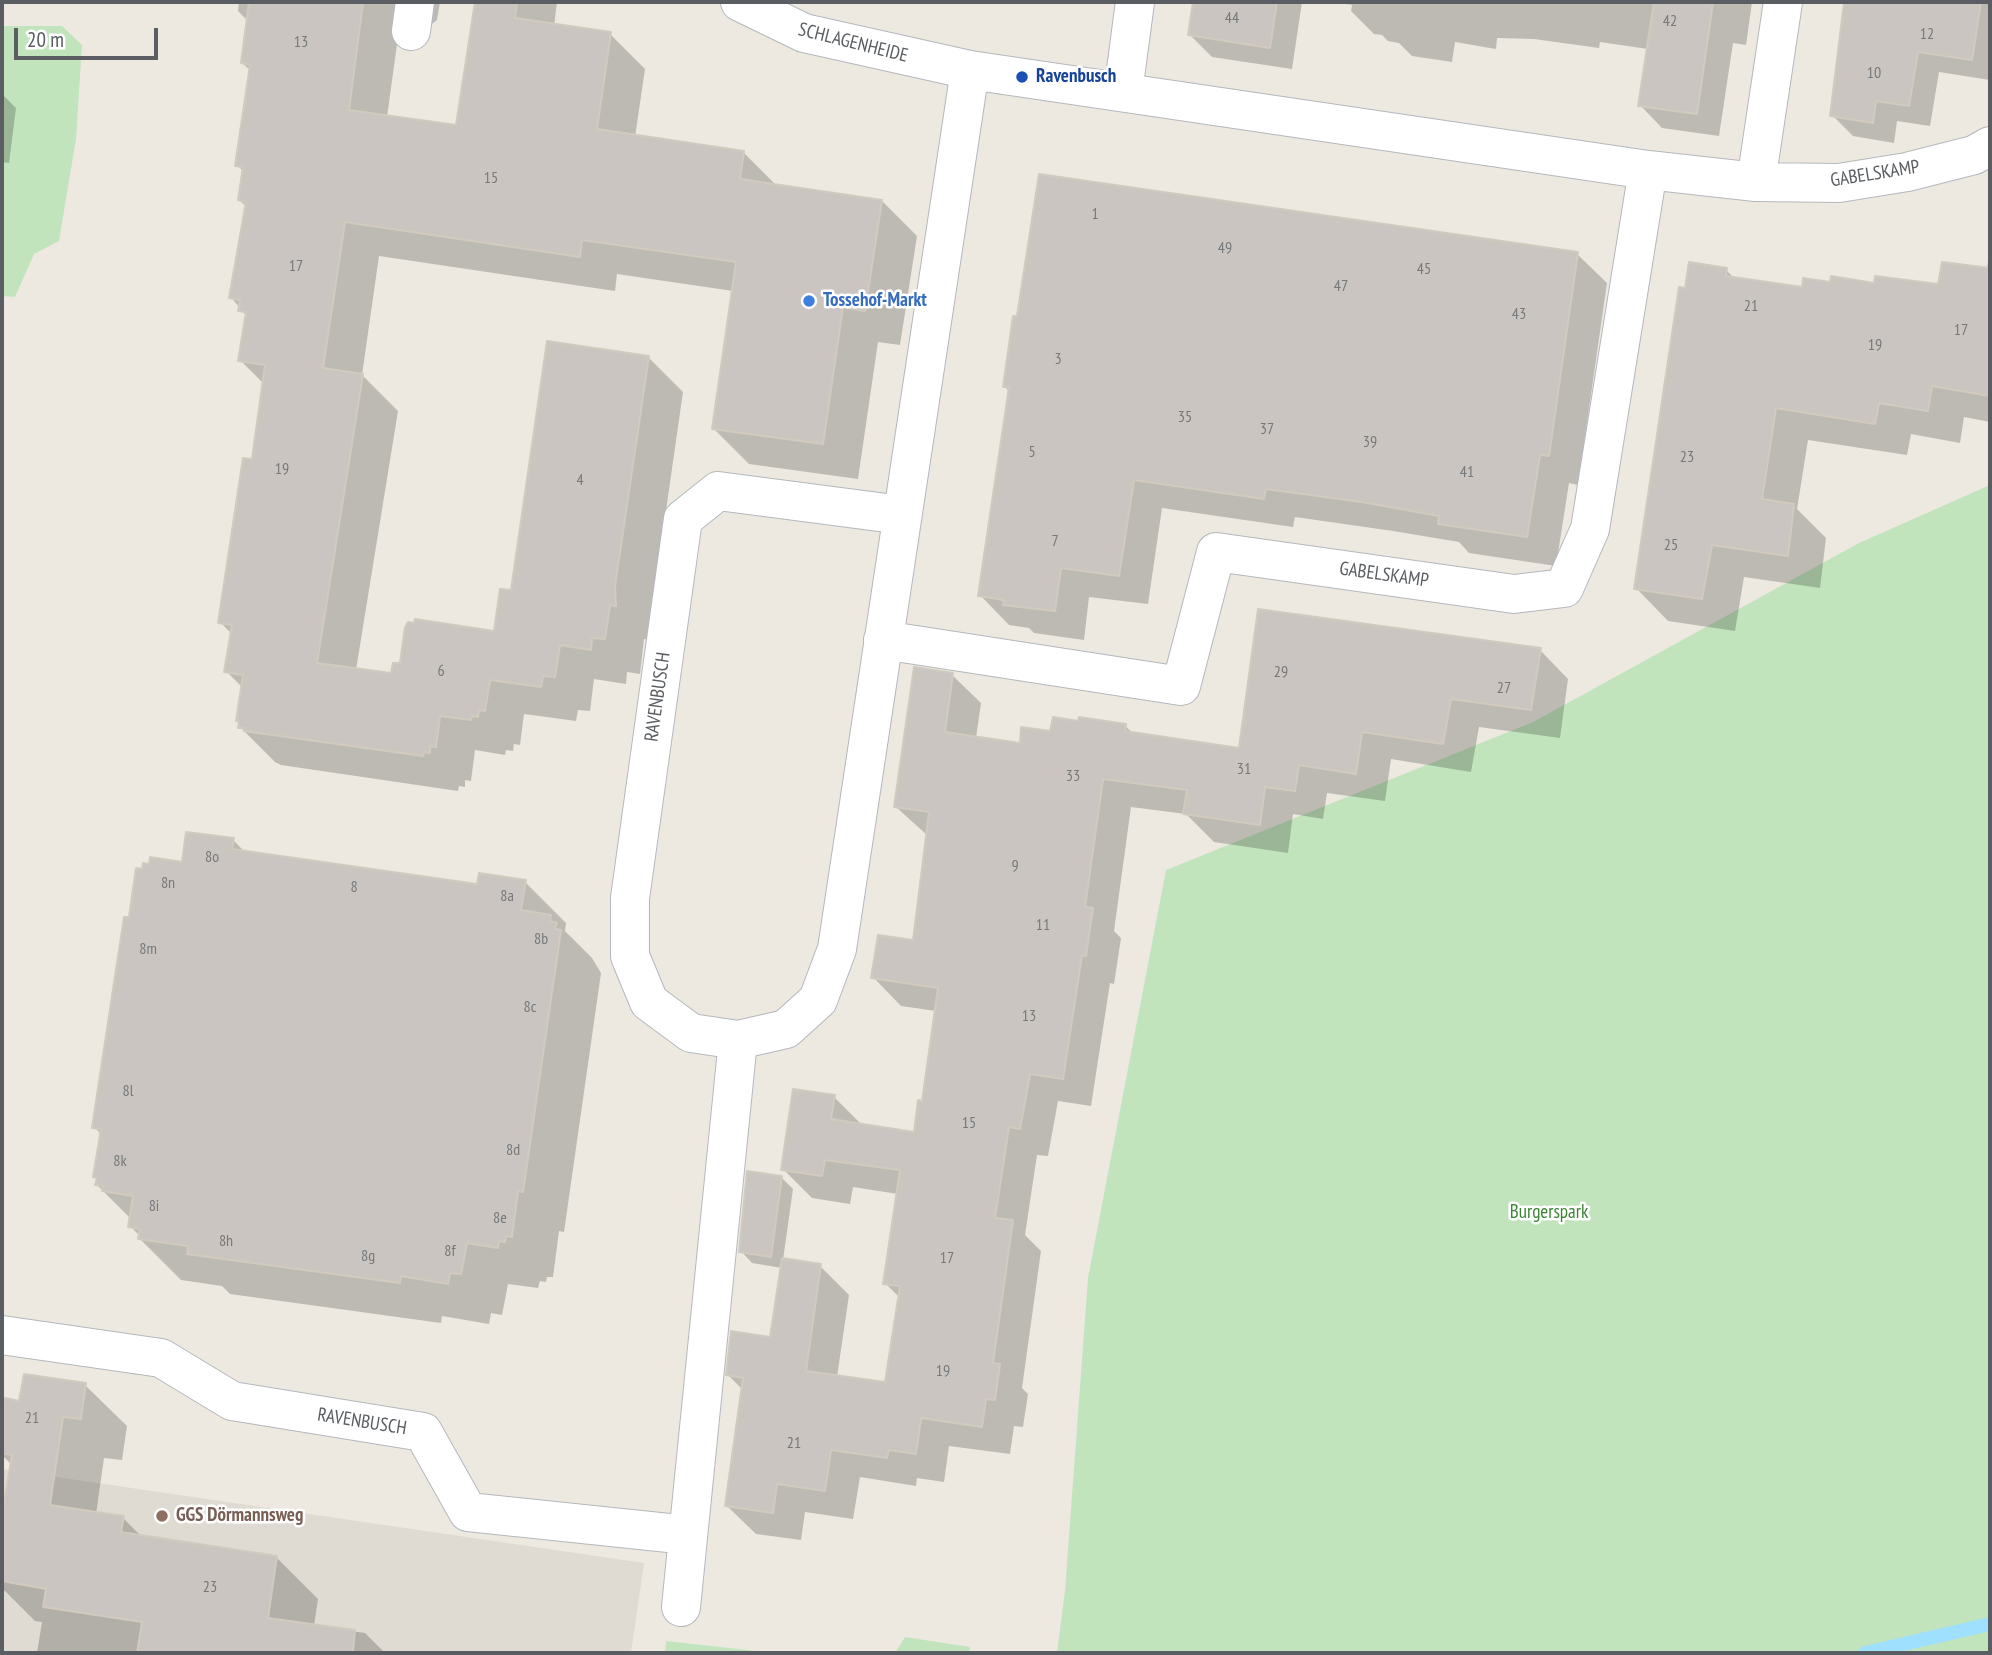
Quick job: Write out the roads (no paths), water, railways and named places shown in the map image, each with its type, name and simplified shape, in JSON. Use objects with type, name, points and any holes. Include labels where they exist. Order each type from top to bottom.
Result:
[{"type":"street","name":"SCHLAGENHEIDE","points":[[740,2],[804,33],[970,70]]},
{"type":"street","points":[[1123,92],[1135,2]]},
{"type":"street","points":[[1756,182],[1783,2]]},
{"type":"street","name":"GABELSKAMP","points":[[970,70],[1648,170],[1756,182],[1839,183],[1907,172],[1974,155],[1990,146]]},
{"type":"street","name":"RAVENBUSCH","points":[[902,515],[718,491],[683,519],[630,898],[630,956],[649,1002],[691,1033],[738,1040],[786,1029],[818,1000],[837,949],[970,70]]},
{"type":"street","name":"GABELSKAMP","points":[[884,640],[1181,686],[1216,552],[1514,594],[1564,588],[1590,529],[1648,170]]},
{"type":"street","points":[[681,1607],[738,1040]]},
{"type":"street","name":"RAVENBUSCH","points":[[2,1335],[161,1358],[232,1401],[423,1432],[468,1512],[688,1535]]},
{"type":"waterway","points":[[1865,1653],[1990,1624]]},
{"type":"place","name":"Ravenbusch","points":[[1022,77]]},
{"type":"place","name":"Tossehof-Markt","points":[[809,301]]},
{"type":"place","name":"GGS Dörmannsweg","points":[[162,1516]]},
{"type":"park label","name":"Burgerspark","points":[[1549,1213]]}]
